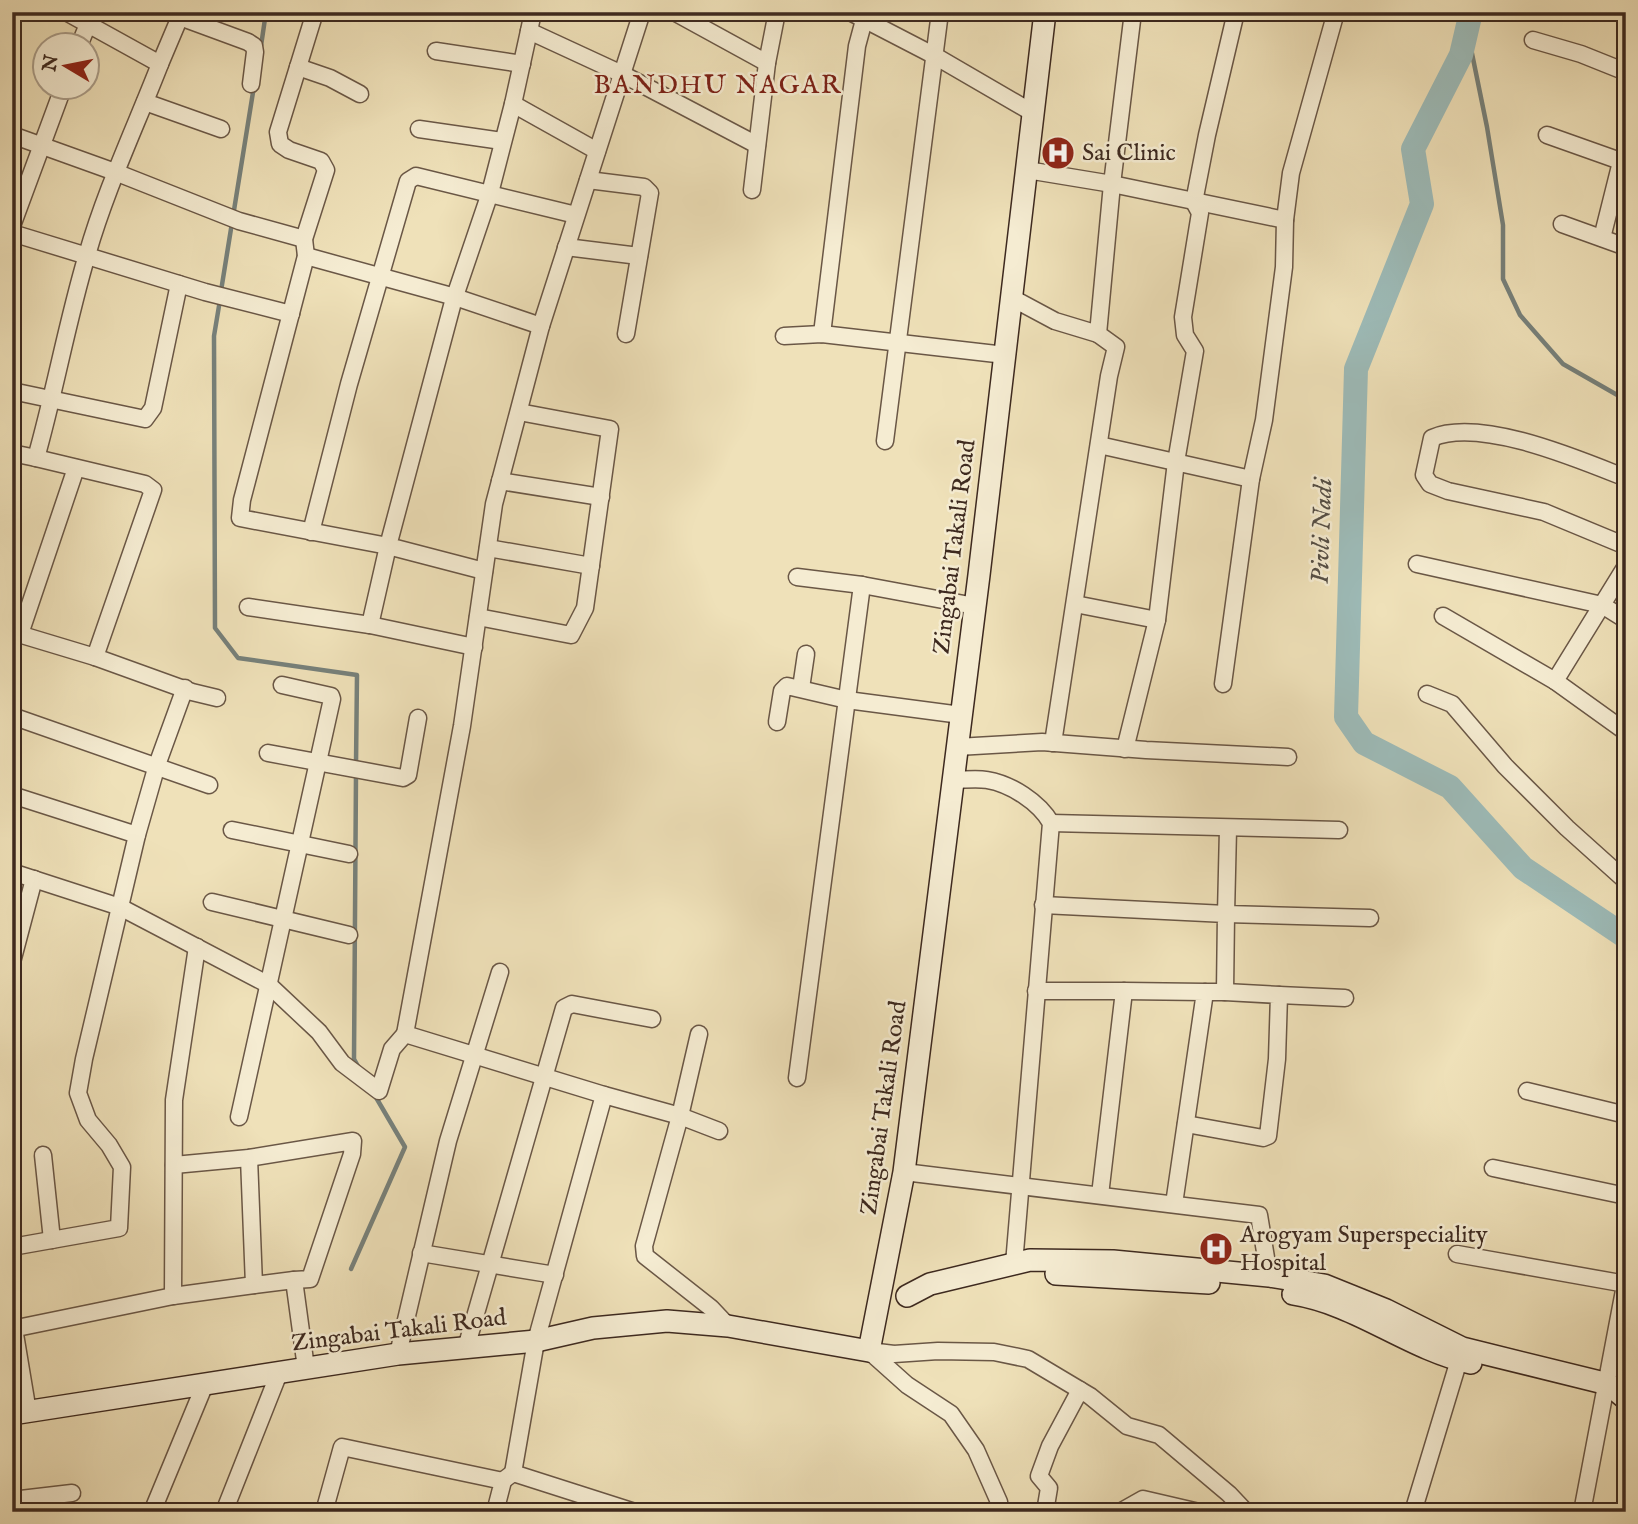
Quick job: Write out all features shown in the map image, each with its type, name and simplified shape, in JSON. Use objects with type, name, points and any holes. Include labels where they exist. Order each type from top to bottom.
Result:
[{"type":"street","points":[[66,12],[90,18],[160,64]]},
{"type":"street","points":[[315,12],[278,132],[280,144],[289,150],[321,160],[326,170],[304,239],[306,256],[242,500],[240,518],[388,546],[484,571]]},
{"type":"street","points":[[370,625],[388,546],[454,297],[490,193],[533,12]]},
{"type":"street","points":[[12,872],[120,907],[269,985],[318,1032],[342,1063],[379,1091],[392,1049],[405,1034],[462,726],[500,481],[541,326],[642,12]]},
{"type":"street","points":[[674,12],[767,63]]},
{"type":"street","points":[[752,190],[767,63],[777,12]]},
{"type":"street","points":[[886,441],[940,12]]},
{"type":"street","name":"Zingabai Takali Road","points":[[20,1413],[398,1354],[536,1341],[593,1328],[667,1321],[728,1326],[869,1351],[904,1172],[975,606],[1045,12]]},
{"type":"street","points":[[1098,334],[1112,184],[1133,12]]},
{"type":"street","points":[[1125,749],[1157,620],[1176,462],[1195,351],[1185,335],[1183,317],[1200,213],[1195,202],[1207,135],[1236,12]]},
{"type":"street","points":[[1223,684],[1251,479],[1264,420],[1284,267],[1290,173],[1336,12]]},
{"type":"street","points":[[36,458],[87,256],[115,172],[181,15],[254,46],[256,52],[251,84]]},
{"type":"street","points":[[822,334],[857,46],[857,16],[935,56],[1033,113]]},
{"type":"street","points":[[529,31],[622,74],[757,145]]},
{"type":"street","points":[[1533,40],[1581,54],[1626,72]]},
{"type":"street","points":[[436,51],[522,64]]},
{"type":"street","points":[[298,67],[330,78],[360,94]]},
{"type":"street","points":[[12,226],[57,102]]},
{"type":"street","points":[[145,102],[221,128]]},
{"type":"street","points":[[513,104],[597,152]]},
{"type":"street","points":[[419,129],[502,141]]},
{"type":"street","points":[[12,135],[233,219],[304,239]]},
{"type":"street","points":[[1547,135],[1624,162],[1602,238]]},
{"type":"street","points":[[1027,170],[1112,184],[1285,220]]},
{"type":"street","points":[[311,532],[349,384],[408,181],[416,176],[576,215]]},
{"type":"street","points":[[588,180],[644,187],[650,193],[626,334]]},
{"type":"street","points":[[1562,224],[1626,247]]},
{"type":"street","points":[[12,233],[205,292],[291,314]]},
{"type":"street","points":[[566,247],[639,256]]},
{"type":"street","points":[[306,256],[454,297],[541,326]]},
{"type":"street","points":[[12,391],[145,419],[153,408],[179,284]]},
{"type":"street","points":[[1012,298],[1055,321],[1098,334],[1116,347],[1098,445],[1053,743]]},
{"type":"street","points":[[785,336],[822,334],[1005,355]]},
{"type":"street","points":[[478,617],[571,635],[585,608],[610,429],[519,412]]},
{"type":"street","points":[[1626,478],[1575,458],[1516,440],[1477,433],[1444,433],[1432,438],[1424,475],[1430,484],[1448,491],[1544,512],[1626,546]]},
{"type":"street","points":[[1098,445],[1251,479]]},
{"type":"street","points":[[12,453],[145,484],[153,490],[95,657]]},
{"type":"street","points":[[76,468],[16,633],[217,698]]},
{"type":"street","points":[[500,481],[601,497]]},
{"type":"street","points":[[488,548],[591,566]]},
{"type":"street","points":[[1417,564],[1602,605],[1626,620]]},
{"type":"street","points":[[1555,681],[1626,566]]},
{"type":"street","points":[[797,576],[975,606]]},
{"type":"street","points":[[797,1078],[862,585]]},
{"type":"street","points":[[1074,604],[1157,620]]},
{"type":"street","points":[[248,607],[370,625],[474,646]]},
{"type":"street","points":[[1443,616],[1555,681],[1626,732]]},
{"type":"street","points":[[801,688],[806,654]]},
{"type":"street","points":[[239,1117],[285,920],[331,696],[282,685]]},
{"type":"street","points":[[777,722],[782,691],[788,686],[847,700],[961,715]]},
{"type":"street","points":[[12,1247],[119,1228],[122,1167],[109,1145],[88,1121],[78,1093],[137,835],[157,765],[185,688]]},
{"type":"street","points":[[1427,694],[1452,704],[1505,766],[1567,828],[1626,880]]},
{"type":"street","points":[[12,716],[209,785]]},
{"type":"street","points":[[268,753],[398,778],[408,775],[418,718]]},
{"type":"street","points":[[957,747],[1053,743],[1288,757]]},
{"type":"street","points":[[953,780],[988,780],[1015,790],[1043,810],[1051,823],[1014,1264]]},
{"type":"street","points":[[12,795],[137,835]]},
{"type":"street","points":[[1051,823],[1339,830]]},
{"type":"street","points":[[1225,992],[1228,829]]},
{"type":"street","points":[[232,830],[349,854]]},
{"type":"street","points":[[12,962],[34,879]]},
{"type":"street","points":[[212,902],[349,936]]},
{"type":"street","points":[[1043,905],[1370,918]]},
{"type":"street","points":[[173,1296],[174,1100],[197,947]]},
{"type":"street","points":[[398,1354],[448,1141],[500,972]]},
{"type":"street","points":[[1036,991],[1225,992],[1345,998]]},
{"type":"street","points":[[1100,1195],[1124,991]]},
{"type":"street","points":[[1174,1204],[1205,992]]},
{"type":"street","points":[[1186,1124],[1263,1138],[1269,1136],[1277,1059],[1279,995]]},
{"type":"street","points":[[466,1348],[564,1008],[572,1004],[652,1019]]},
{"type":"street","points":[[405,1034],[680,1116],[719,1131]]},
{"type":"street","points":[[699,1034],[680,1116],[644,1247],[645,1256],[710,1308],[728,1326]]},
{"type":"street","points":[[1527,1091],[1626,1115]]},
{"type":"street","points":[[495,1512],[508,1477],[536,1341],[604,1095]]},
{"type":"street","points":[[20,1413],[13,1325],[173,1296],[310,1279],[352,1154],[353,1141],[249,1158],[174,1165]]},
{"type":"street","points":[[43,1156],[52,1240]]},
{"type":"street","points":[[249,1158],[254,1286]]},
{"type":"street","points":[[1493,1167],[1626,1196]]},
{"type":"street","points":[[904,1172],[1259,1215],[1269,1276]]},
{"type":"street","points":[[421,1253],[555,1275]]},
{"type":"street","points":[[1457,1254],[1625,1283],[1597,1382],[1582,1512]]},
{"type":"street","points":[[907,1296],[930,1284],[1030,1261],[1113,1261],[1269,1276],[1324,1285],[1386,1310],[1461,1354]]},
{"type":"street","points":[[879,1297],[933,1296],[1030,1273],[1253,1288],[1317,1298],[1380,1324],[1430,1350],[1461,1354],[1523,1375],[1597,1382],[1626,1399]]},
{"type":"street","points":[[294,1280],[306,1368]]},
{"type":"street","points":[[869,1351],[894,1354],[938,1351],[994,1352],[1028,1359],[1080,1390],[1127,1426],[1159,1435],[1229,1494],[1239,1510]]},
{"type":"street","points":[[869,1351],[907,1385],[951,1414],[976,1450],[999,1502],[1000,1512]]},
{"type":"street","points":[[1413,1512],[1461,1354]]},
{"type":"street","points":[[224,1512],[279,1373]]},
{"type":"street","points":[[152,1512],[205,1384]]},
{"type":"street","points":[[1045,1512],[1049,1488],[1039,1476],[1050,1447],[1080,1390]]},
{"type":"street","points":[[324,1512],[342,1447],[508,1477],[635,1512]]},
{"type":"street","points":[[17,1503],[67,1493],[62,1512]]},
{"type":"street","points":[[1120,1512],[1143,1499],[1199,1512]]},
{"type":"waterway","points":[[261,46],[266,12]]},
{"type":"waterway","name":"Pivli Nadi","points":[[1471,12],[1461,55],[1413,149],[1422,204],[1356,369],[1346,717],[1364,743],[1450,787],[1523,868],[1626,937]]},
{"type":"waterway","points":[[1467,29],[1503,225],[1503,279],[1520,315],[1563,364],[1626,400]]},
{"type":"waterway","points":[[221,291],[254,86]]},
{"type":"waterway","points":[[220,300],[214,336],[215,628],[238,658],[357,675],[356,765]]},
{"type":"waterway","points":[[356,774],[354,1059],[359,1068]]},
{"type":"waterway","points":[[351,1269],[405,1147],[374,1094]]},
{"type":"place","name":"Sai Clinic","points":[[1058,153]]},
{"type":"place","name":"Arogyam Superspeciality Hospital","points":[[1216,1249]]},
{"type":"district","name":"BANDHU NAGAR","points":[[718,85]]}]
